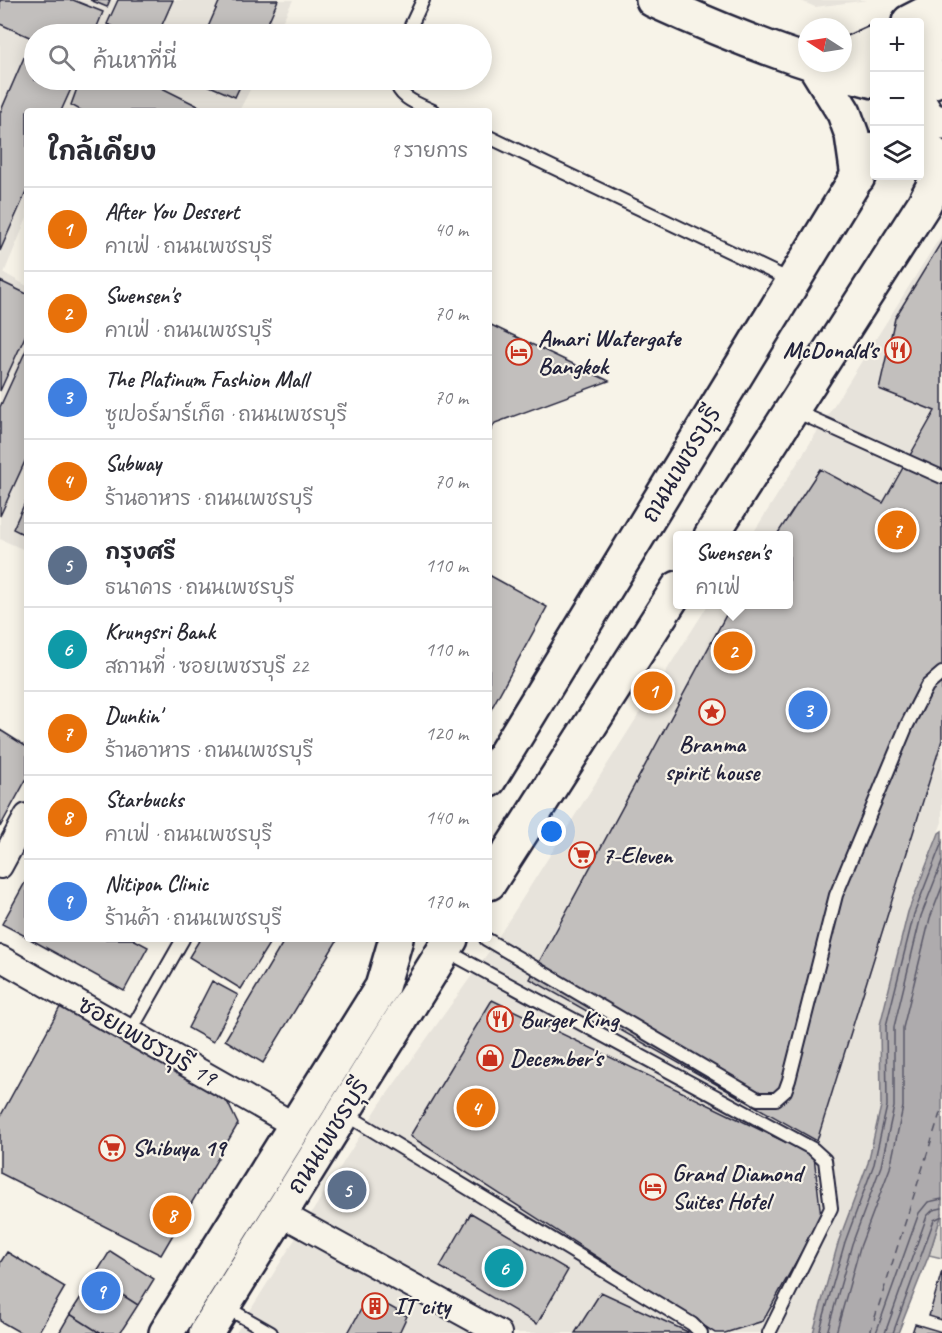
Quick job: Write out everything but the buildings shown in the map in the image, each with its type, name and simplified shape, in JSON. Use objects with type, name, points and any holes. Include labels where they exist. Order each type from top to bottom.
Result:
[{"type":"main road","points":[[653,0],[739,38],[798,54]]},
{"type":"main road","points":[[916,18],[942,4]]},
{"type":"main road","points":[[924,61],[942,18]]},
{"type":"main road","points":[[852,52],[870,45]]},
{"type":"main road","points":[[830,72],[866,172]]},
{"type":"main road","points":[[852,72],[870,79]]},
{"type":"main road","points":[[924,85],[942,78]]},
{"type":"main road","points":[[924,111],[929,119],[942,123]]},
{"type":"main road","points":[[924,148],[942,159]]},
{"type":"main road","points":[[714,531],[792,409],[933,200],[942,169]]},
{"type":"main road","name":"ถนนเพชรบุรี","points":[[492,775],[790,288],[798,290],[866,172]]},
{"type":"main road","points":[[492,878],[673,596]]},
{"type":"main road","name":"ถนนเพชรบุรี","points":[[166,1333],[382,987],[395,942]]},
{"type":"main road","name":"ถนนเพชรบุรี","points":[[206,1333],[223,1305],[288,1217],[343,1112],[447,944]]},
{"type":"street","points":[[0,866],[24,822]]},
{"type":"street","name":"ซอยเพชรบุรี 19","points":[[0,959],[294,1125]]},
{"type":"street","points":[[288,1217],[499,1333]]},
{"type":"lane","points":[[412,24],[423,0]]},
{"type":"lane","points":[[400,90],[407,99],[426,108]]},
{"type":"lane","points":[[492,139],[790,288]]},
{"type":"lane","points":[[792,409],[942,477]]},
{"type":"lane","points":[[491,942],[758,1099],[776,1099],[785,1091],[836,895],[907,725],[927,686],[942,673]]},
{"type":"lane","points":[[130,1032],[181,942]]},
{"type":"lane","points":[[447,944],[813,1149],[825,1160],[831,1208],[769,1333]]},
{"type":"lane","points":[[343,1112],[692,1324],[701,1333]]},
{"type":"lane","points":[[223,1305],[271,1333]]},
{"type":"shaded area","points":[[0,0],[293,0],[281,24],[24,24],[24,90],[250,90],[241,108],[24,108],[24,225],[4,273],[24,284],[24,550],[0,539]]},
{"type":"shaded area","points":[[799,0],[868,0],[815,7]]},
{"type":"shaded area","points":[[942,234],[942,822],[908,912],[880,1025],[881,1106],[868,1163],[839,1240],[813,1333],[236,1333],[380,1104],[490,950],[705,609],[793,609],[793,531],[755,531]]},
{"type":"shaded area","points":[[942,1212],[942,1258],[929,1255]]},
{"type":"water","points":[[942,831],[942,1213],[929,1255],[898,1333],[813,1333],[839,1240],[868,1163],[881,1106],[880,1025],[908,912],[939,833]]},
{"type":"ferry route","points":[[870,1333],[942,1107]]},
{"type":"place","name":"McDonald's","points":[[898,350]]},
{"type":"place","name":"Amari Watergate Bangkok","points":[[519,352]]},
{"type":"place","name":"Dunkin'","points":[[897,530]]},
{"type":"place","name":"Swensen's","points":[[733,651]]},
{"type":"place","name":"After You Dessert","points":[[653,691]]},
{"type":"place","name":"The Platinum Fashion Mall","points":[[808,710]]},
{"type":"place","name":"Branma spirit house","points":[[712,712]]},
{"type":"place","name":"7-Eleven","points":[[582,855]]},
{"type":"place","name":"Burger King","points":[[500,1019]]},
{"type":"place","name":"December's","points":[[490,1058]]},
{"type":"place","name":"Subway","points":[[476,1108]]},
{"type":"place","name":"Shibuya 19","points":[[112,1148]]},
{"type":"place","name":"Grand Diamond Suites Hotel","points":[[653,1187]]},
{"type":"place","name":"กรุงศรี","points":[[347,1190]]},
{"type":"place","name":"Starbucks","points":[[172,1215]]},
{"type":"place","name":"Krungsri Bank","points":[[504,1268]]},
{"type":"place","name":"Nitipon Clinic","points":[[101,1291]]},
{"type":"place","name":"IT city","points":[[375,1306]]}]
